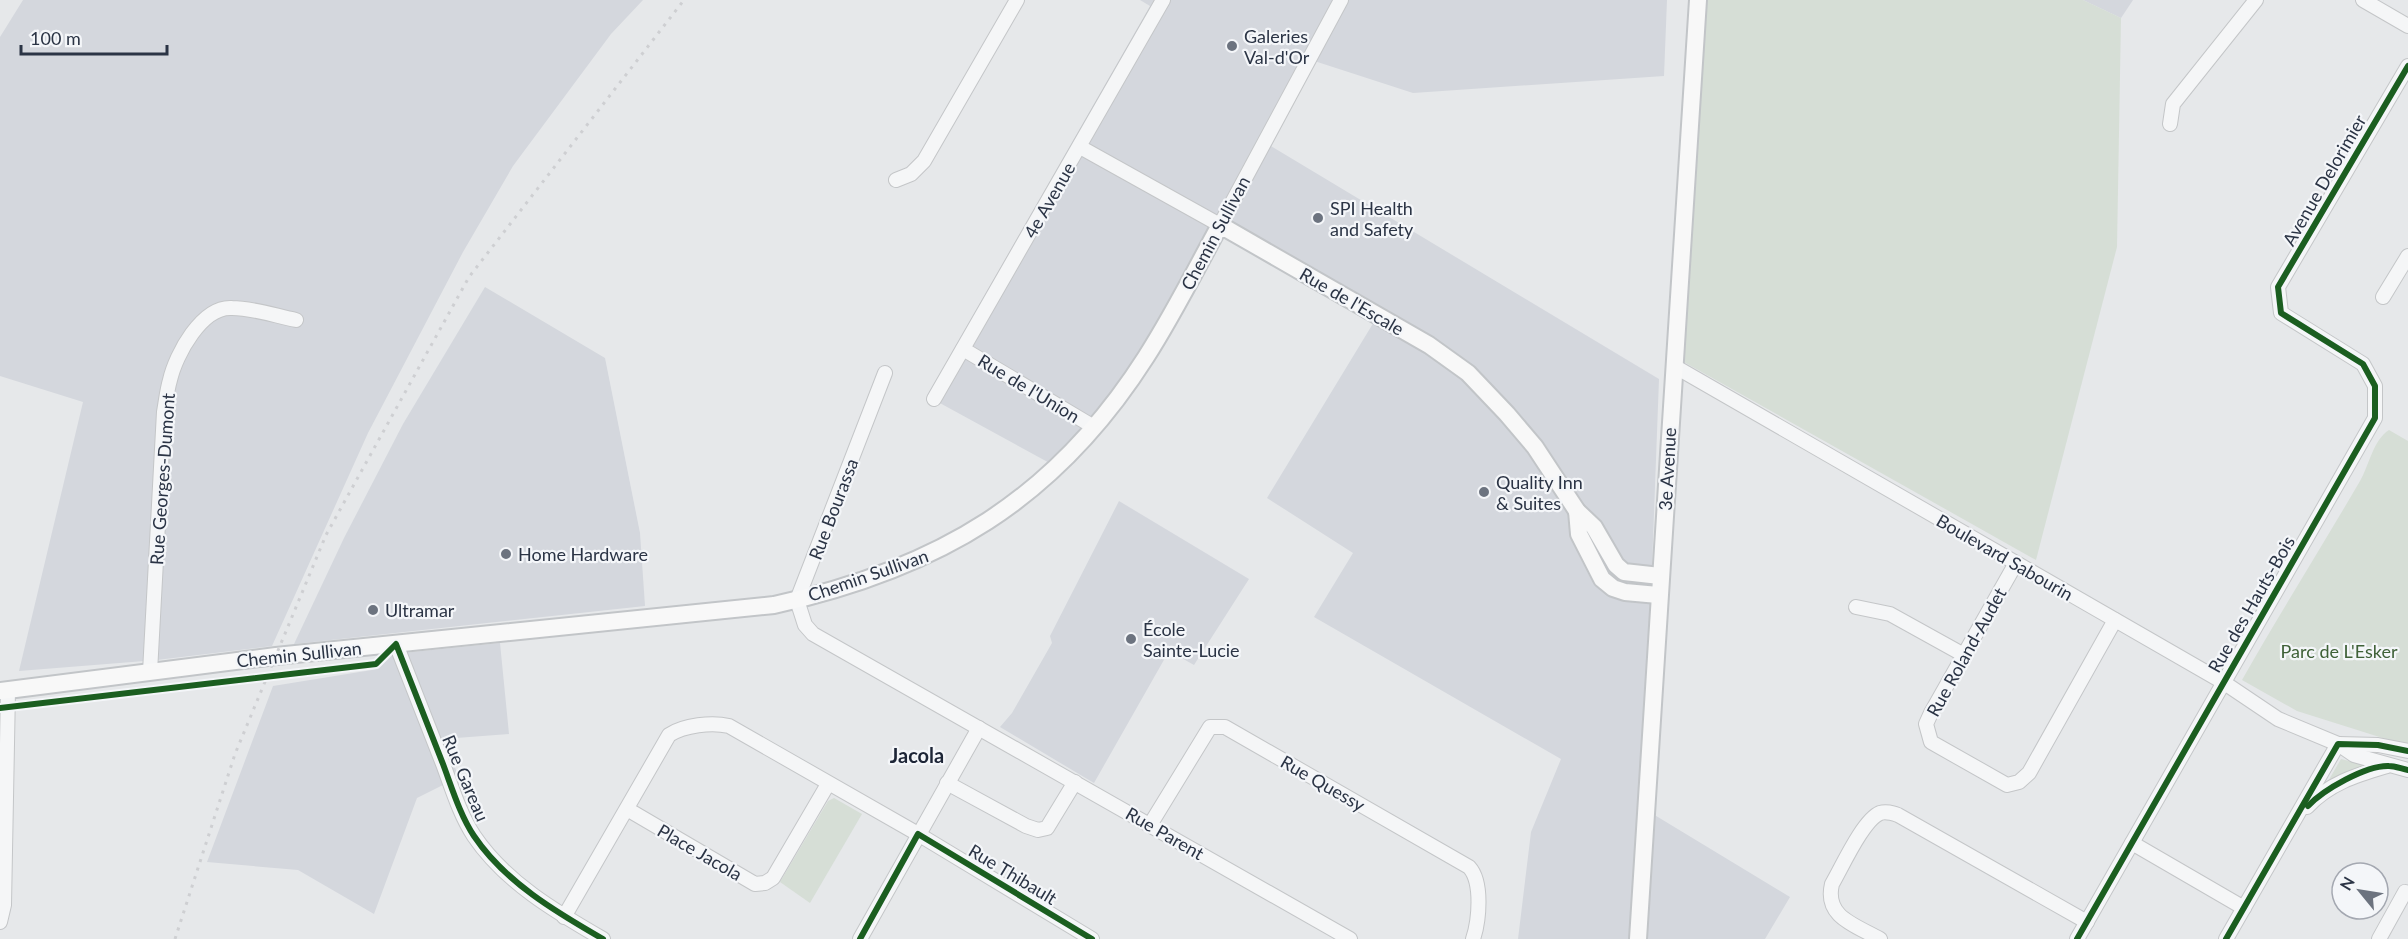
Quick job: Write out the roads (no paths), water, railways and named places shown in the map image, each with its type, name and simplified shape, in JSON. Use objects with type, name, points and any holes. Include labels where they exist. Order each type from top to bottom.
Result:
[{"type":"main road","name":"3e Avenue","points":[[1638,939],[1658,595],[1698,0]]},
{"type":"main road","name":"Rue de l'Escale","points":[[1220,225],[1429,345],[1468,373],[1508,414],[1534,447],[1577,511],[1594,527],[1612,558],[1624,572],[1660,576]]},
{"type":"main road","name":"Chemin Sullivan","points":[[4,691],[276,656],[774,605],[840,589],[896,568],[936,551],[986,524],[1049,476],[1094,427],[1146,358],[1220,225]]},
{"type":"main road","name":"Rue de l'Escale","points":[[1577,511],[1579,534],[1602,579],[1612,588],[1624,592],[1658,595]]},
{"type":"street","points":[[896,180],[911,174],[924,161],[1017,0]]},
{"type":"street","name":"4e Avenue","points":[[934,399],[1163,0]]},
{"type":"street","name":"Chemin Sullivan","points":[[1220,225],[1341,0]]},
{"type":"street","points":[[2170,124],[2173,104],[2256,0]]},
{"type":"street","points":[[2362,0],[2408,26]]},
{"type":"street","name":"Avenue Delorimier","points":[[2281,313],[2278,287],[2408,66]]},
{"type":"street","name":"Rue de l'Escale","points":[[1080,147],[1220,225]]},
{"type":"street","points":[[2383,297],[2408,256]]},
{"type":"street","name":"Rue Georges-Dumont","points":[[150,672],[164,412],[170,378],[198,324],[215,311],[231,307],[296,320]]},
{"type":"street","name":"Rue des Hauts-Bois","points":[[2077,939],[2375,418],[2375,386],[2363,364],[2281,313]]},
{"type":"street","name":"Rue de l'Union","points":[[963,349],[1094,427]]},
{"type":"street","name":"Boulevard Sabourin","points":[[1674,366],[2223,682],[2278,719],[2338,744],[2354,755],[2408,770]]},
{"type":"street","name":"Rue Bourassa","points":[[797,600],[885,373]]},
{"type":"street","name":"Rue Roland-Audet","points":[[2016,563],[1931,713],[1926,724],[1931,742],[2007,785],[2019,782],[2029,773],[2115,620]]},
{"type":"street","points":[[797,600],[805,625],[813,634],[979,728],[860,939]]},
{"type":"street","points":[[1856,608],[1890,614],[1964,656]]},
{"type":"street","name":"Rue Gareau","points":[[396,644],[459,807],[474,836],[503,869],[527,891],[564,917],[603,939]]},
{"type":"street","points":[[0,922],[4,905],[4,691]]},
{"type":"street","points":[[564,917],[669,735],[677,729],[718,724],[729,726],[918,834]]},
{"type":"street","name":"Rue Quessy","points":[[1150,825],[1210,727],[1225,727],[1470,867],[1478,881],[1477,926],[1473,939]]},
{"type":"street","name":"Rue Parent","points":[[979,728],[1350,939]]},
{"type":"street","points":[[2226,939],[2338,744]]},
{"type":"street","name":"Boulevard Sabourin","points":[[2338,744],[2378,745],[2408,751]]},
{"type":"street","points":[[2293,822],[2326,790],[2352,776],[2388,766]]},
{"type":"street","points":[[947,783],[1026,826],[1038,830],[1047,828],[1075,782]]},
{"type":"street","name":"Place Jacola","points":[[627,810],[755,884],[765,884],[773,878],[828,784]]},
{"type":"street","points":[[1880,939],[1838,915],[1830,902],[1830,893],[1832,884],[1865,827],[1874,817],[1885,812],[1898,815],[2087,922]]},
{"type":"street","name":"Rue Thibault","points":[[918,834],[1092,939]]},
{"type":"street","points":[[2132,843],[2244,908]]},
{"type":"street","points":[[2379,939],[2405,892],[2408,893]]},
{"type":"railway","points":[[175,939],[235,754],[326,535],[469,277],[684,0]]},
{"type":"place","name":"Galeries Val-d'Or","points":[[1232,46]]},
{"type":"place","name":"SPI Health and Safety","points":[[1318,218]]},
{"type":"place","name":"Quality Inn & Suites","points":[[1484,492]]},
{"type":"place","name":"Home Hardware","points":[[506,554]]},
{"type":"place","name":"Ultramar","points":[[373,610]]},
{"type":"place","name":"École Sainte-Lucie","points":[[1131,639]]},
{"type":"district","name":"Jacola","points":[[917,755]]},
{"type":"park label","name":"Parc de L'Esker","points":[[2339,651]]}]
